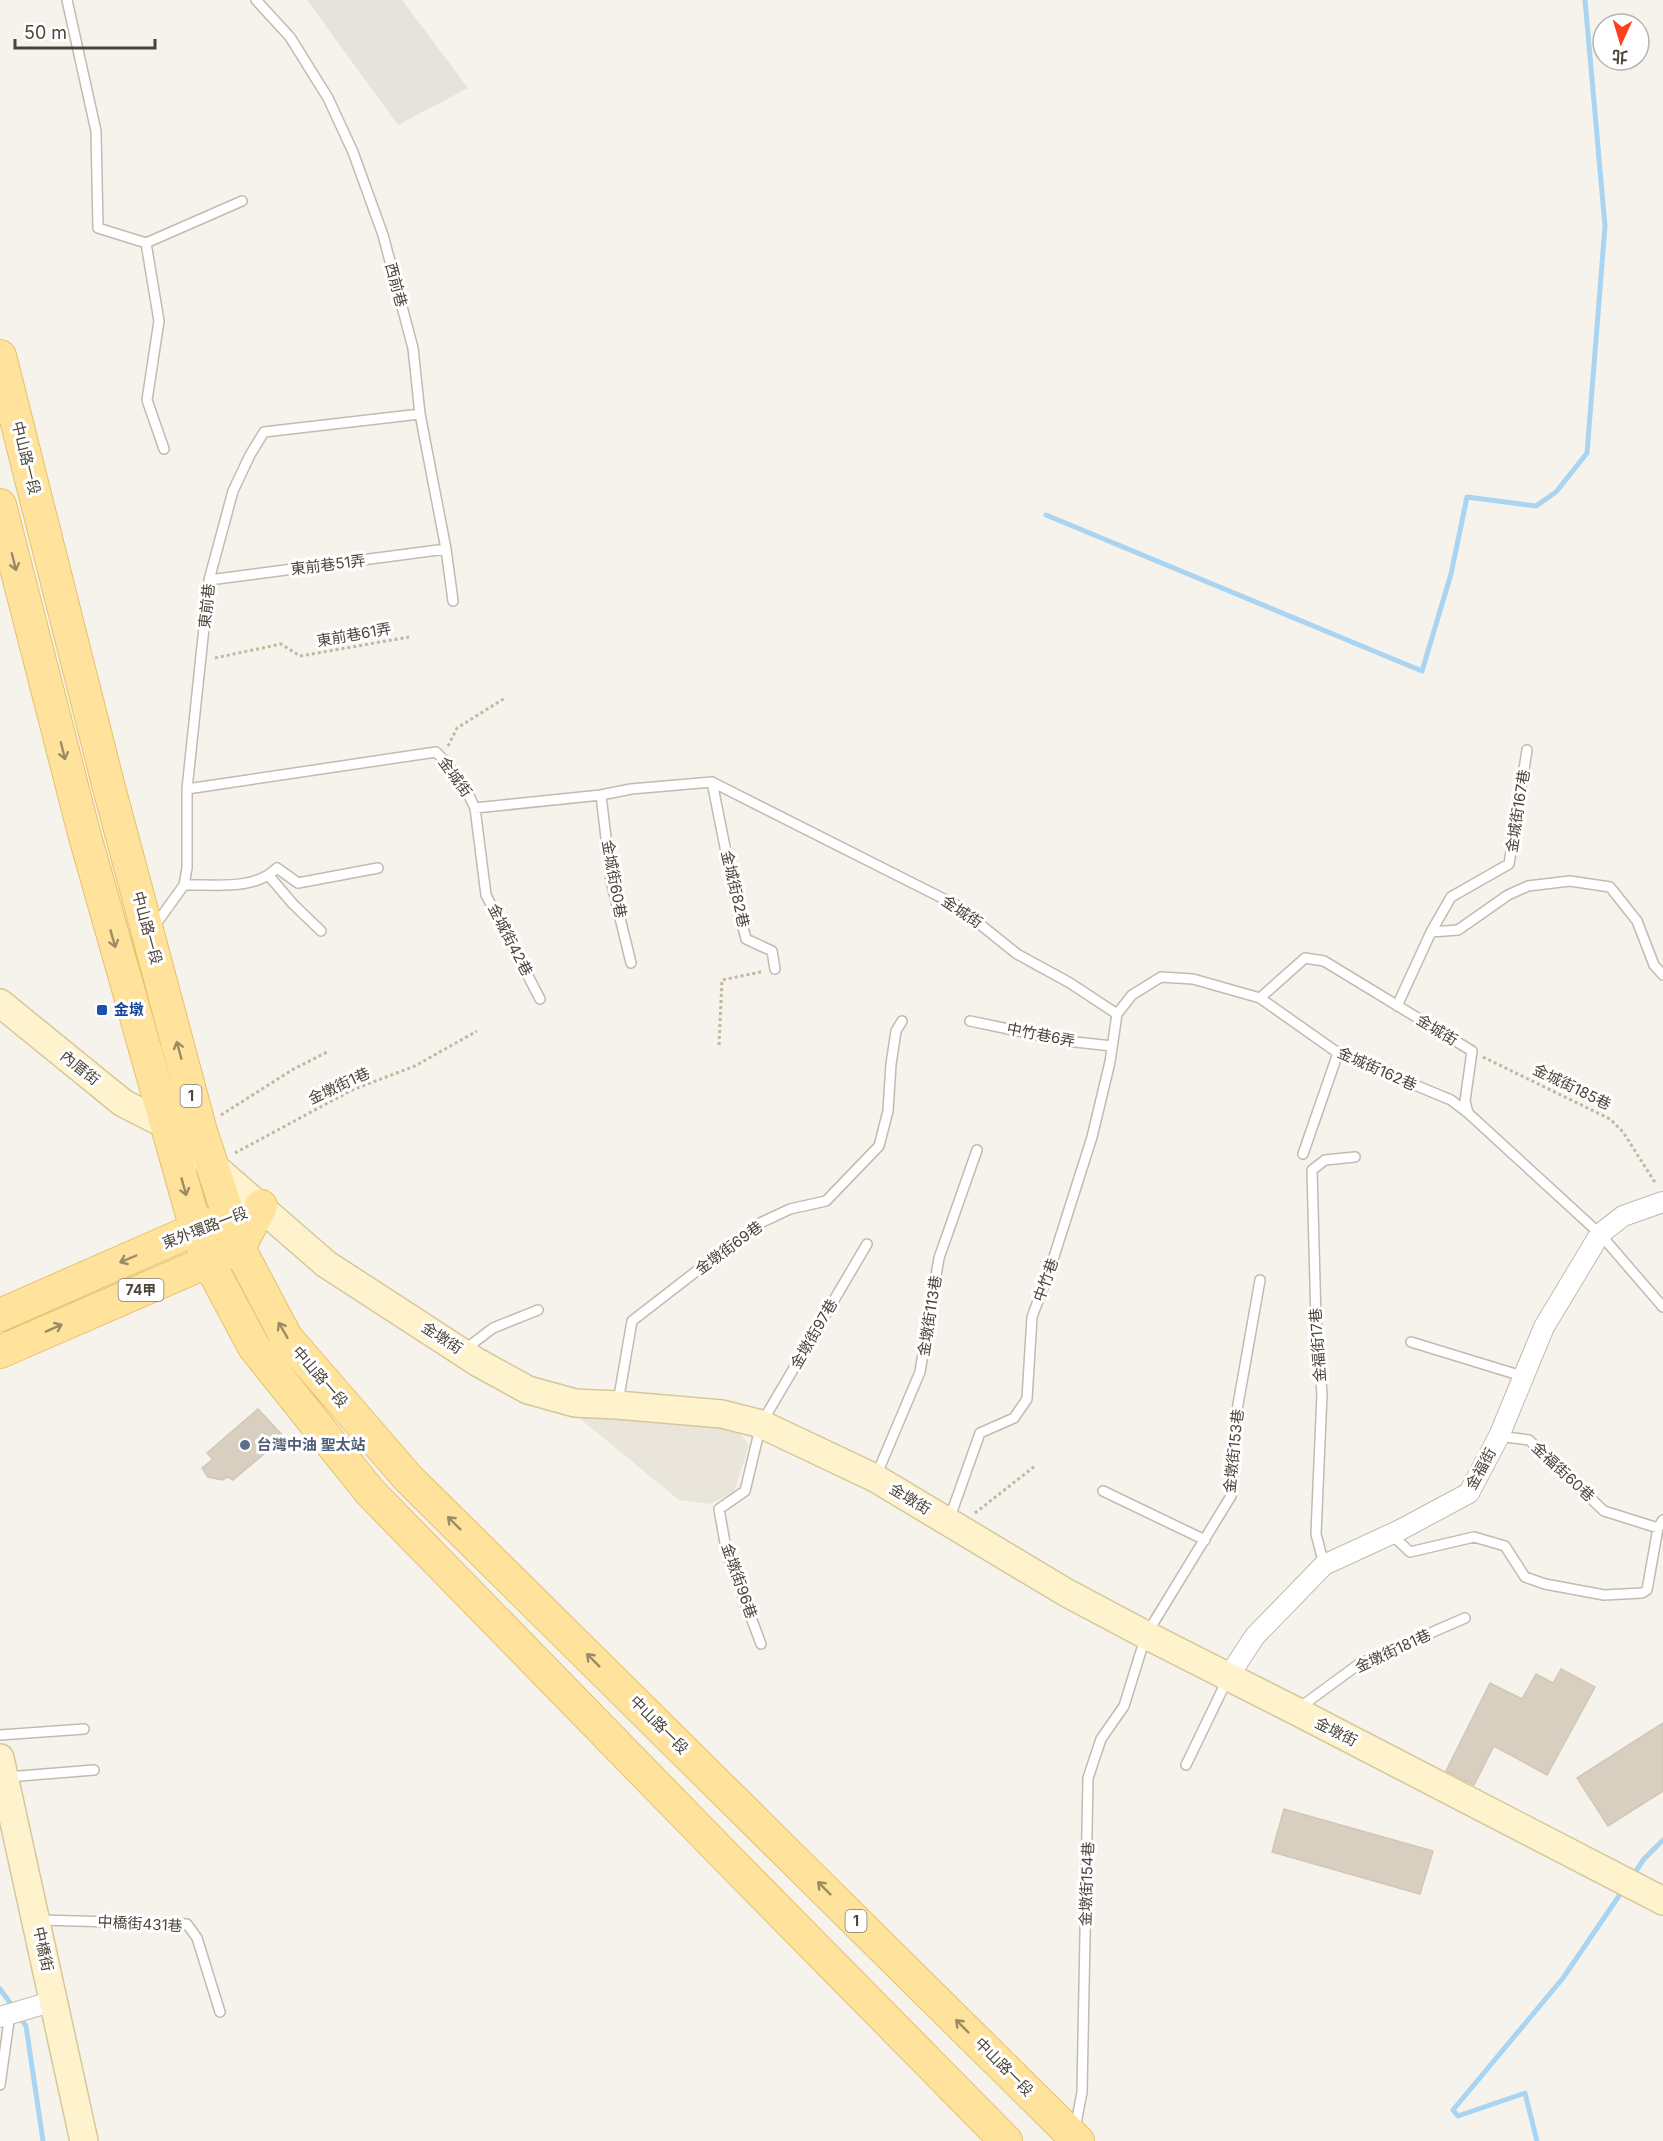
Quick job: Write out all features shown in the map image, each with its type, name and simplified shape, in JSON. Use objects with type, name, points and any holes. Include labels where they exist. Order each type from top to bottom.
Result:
[{"type":"main road","name":"中山路一段","points":[[0,356],[108,784],[200,1128],[234,1233],[286,1337],[408,1478],[1073,2139]]},
{"type":"main road","name":"中山路一段","points":[[0,505],[84,833],[196,1229],[208,1261],[254,1347],[370,1491],[1006,2141]]},
{"type":"main road","name":"東外環路一段","points":[[0,1352],[208,1261],[261,1206]]},
{"type":"main road","name":"東外環路一段","points":[[0,1315],[196,1229],[234,1233]]},
{"type":"street","name":"內厝街","points":[[0,1003],[123,1103],[166,1125]]},
{"type":"street","name":"金墩街","points":[[166,1125],[326,1263],[462,1352],[528,1390],[575,1403],[617,1404],[722,1414],[761,1424],[875,1478],[1067,1593],[1146,1635],[1645,1891]]},
{"type":"street","name":"金福街","points":[[1228,1677],[1255,1636],[1324,1565],[1391,1534],[1469,1493],[1499,1436],[1544,1327],[1600,1234],[1623,1216],[1660,1195]]},
{"type":"street","name":"中橋街","points":[[2,1768],[84,2141]]},
{"type":"street","points":[[5,2015],[54,2001]]},
{"type":"lane","points":[[67,0],[96,131],[98,228],[146,243],[242,201]]},
{"type":"lane","name":"西前巷","points":[[256,0],[290,37],[328,98],[353,152],[383,235],[413,348],[420,414],[446,549],[453,602]]},
{"type":"lane","points":[[146,243],[159,321],[147,400],[164,448]]},
{"type":"lane","name":"東前巷","points":[[148,935],[184,885],[187,868],[187,789],[209,580],[233,491],[250,455],[264,432],[420,414]]},
{"type":"lane","name":"東前巷51弄","points":[[209,580],[446,549]]},
{"type":"lane","name":"金城街167巷","points":[[1397,1006],[1431,932],[1451,897],[1509,864],[1527,750]]},
{"type":"lane","name":"金城街","points":[[187,789],[436,752],[448,764],[475,808],[601,795],[631,789],[712,782],[956,905],[1017,954],[1070,983],[1117,1014]]},
{"type":"lane","name":"金城街82巷","points":[[712,782],[746,939],[771,951],[775,969]]},
{"type":"lane","name":"金城街60巷","points":[[601,795],[611,881],[631,963]]},
{"type":"lane","name":"金城街42巷","points":[[475,808],[486,895],[540,999]]},
{"type":"lane","points":[[184,885],[250,883],[269,876],[277,868],[298,883],[378,868]]},
{"type":"lane","points":[[269,876],[321,931]]},
{"type":"lane","points":[[1431,932],[1458,930],[1508,895],[1528,886],[1570,881],[1610,887],[1637,921],[1654,965],[1663,975]]},
{"type":"lane","name":"金城街","points":[[1260,998],[1305,958],[1324,962],[1472,1051],[1465,1101],[1468,1113]]},
{"type":"lane","points":[[1117,1014],[1132,995],[1161,976],[1193,979],[1260,998]]},
{"type":"lane","name":"金城街162巷","points":[[1260,998],[1338,1053],[1450,1101],[1468,1113]]},
{"type":"lane","name":"中竹巷","points":[[954,1526],[980,1433],[1014,1418],[1027,1399],[1032,1317],[1053,1263],[1092,1137],[1110,1062],[1117,1014]]},
{"type":"lane","name":"金墩街69巷","points":[[617,1404],[632,1321],[756,1225],[790,1209],[826,1201],[879,1146],[888,1111],[896,1030],[902,1021]]},
{"type":"lane","name":"中竹巷6弄","points":[[970,1021],[1066,1041],[1112,1046]]},
{"type":"lane","points":[[1303,1154],[1338,1053]]},
{"type":"lane","points":[[1468,1113],[1600,1234],[1663,1307]]},
{"type":"lane","name":"金墩街113巷","points":[[875,1478],[920,1372],[939,1258],[977,1150]]},
{"type":"lane","name":"金福街17巷","points":[[1324,1565],[1316,1534],[1322,1394],[1316,1321],[1312,1170],[1325,1160],[1355,1157]]},
{"type":"lane","name":"金墩街97巷","points":[[761,1424],[867,1244]]},
{"type":"lane","name":"金墩街153巷","points":[[1146,1635],[1231,1497],[1237,1410],[1260,1280]]},
{"type":"lane","points":[[462,1352],[493,1328],[538,1310]]},
{"type":"lane","points":[[1411,1342],[1522,1376]]},
{"type":"lane","name":"金墩街96巷","points":[[761,1424],[745,1491],[719,1509],[727,1554],[761,1644]]},
{"type":"lane","name":"金福街60巷","points":[[1499,1436],[1528,1440],[1604,1511],[1661,1524]]},
{"type":"lane","points":[[1103,1491],[1205,1540]]},
{"type":"lane","points":[[1391,1534],[1410,1552],[1474,1537],[1505,1546],[1525,1577],[1545,1584],[1604,1595],[1642,1593],[1647,1590],[1661,1524]]},
{"type":"lane","name":"金墩街181巷","points":[[1296,1711],[1359,1664],[1465,1618]]},
{"type":"lane","name":"金墩街154巷","points":[[1073,2139],[1082,2092],[1088,1779],[1101,1739],[1124,1706],[1146,1635]]},
{"type":"lane","points":[[1185,1765],[1228,1677]]},
{"type":"lane","points":[[0,1735],[84,1729]]},
{"type":"lane","points":[[2,1768],[94,1770]]},
{"type":"lane","name":"中橋街431巷","points":[[36,1920],[187,1924],[196,1938],[220,2012]]},
{"type":"lane","points":[[0,2085],[5,2015]]},
{"type":"path","name":"東前巷61弄","points":[[201,661],[281,644],[300,656],[409,637]]},
{"type":"path","points":[[441,757],[457,728],[505,698]]},
{"type":"path","points":[[719,1045],[722,980],[775,969]]},
{"type":"path","name":"金墩街1巷","points":[[212,1165],[352,1090],[415,1066],[477,1031]]},
{"type":"path","name":"金城街185巷","points":[[1472,1051],[1610,1119],[1623,1132],[1660,1195]]},
{"type":"path","points":[[200,1128],[292,1070],[327,1052]]},
{"type":"path","points":[[954,1526],[1035,1466]]},
{"type":"shaded area","points":[[307,0],[402,0],[468,88],[398,125]]},
{"type":"shaded area","points":[[578,1417],[734,1427],[749,1445],[734,1492],[710,1504],[679,1500]]},
{"type":"building","name":"台灣中油 聖太站","points":[[258,1409],[284,1437],[233,1480],[228,1477],[222,1480],[208,1477],[202,1468],[213,1459],[207,1453]]},
{"type":"building","points":[[1561,1669],[1595,1687],[1547,1775],[1494,1746],[1474,1785],[1446,1771],[1490,1683],[1522,1699],[1536,1674],[1553,1683]]},
{"type":"building","points":[[1663,1723],[1663,1791],[1608,1826],[1577,1778]]},
{"type":"building","points":[[1284,1809],[1433,1851],[1420,1894],[1272,1852]]},
{"type":"waterway","points":[[1046,515],[1422,671],[1451,574],[1467,497],[1536,506],[1556,492],[1587,453],[1605,226],[1585,0]]},
{"type":"waterway","points":[[1632,1877],[1644,1859],[1663,1840]]},
{"type":"waterway","points":[[1537,2141],[1525,2093],[1458,2116],[1453,2110],[1563,1978],[1623,1890]]},
{"type":"waterway","points":[[0,1989],[13,2007]]},
{"type":"waterway","points":[[18,2015],[26,2026],[43,2141]]},
{"type":"place","name":"金墩","points":[[102,1010]]},
{"type":"place","name":"台灣中油 聖太站","points":[[245,1445]]}]
